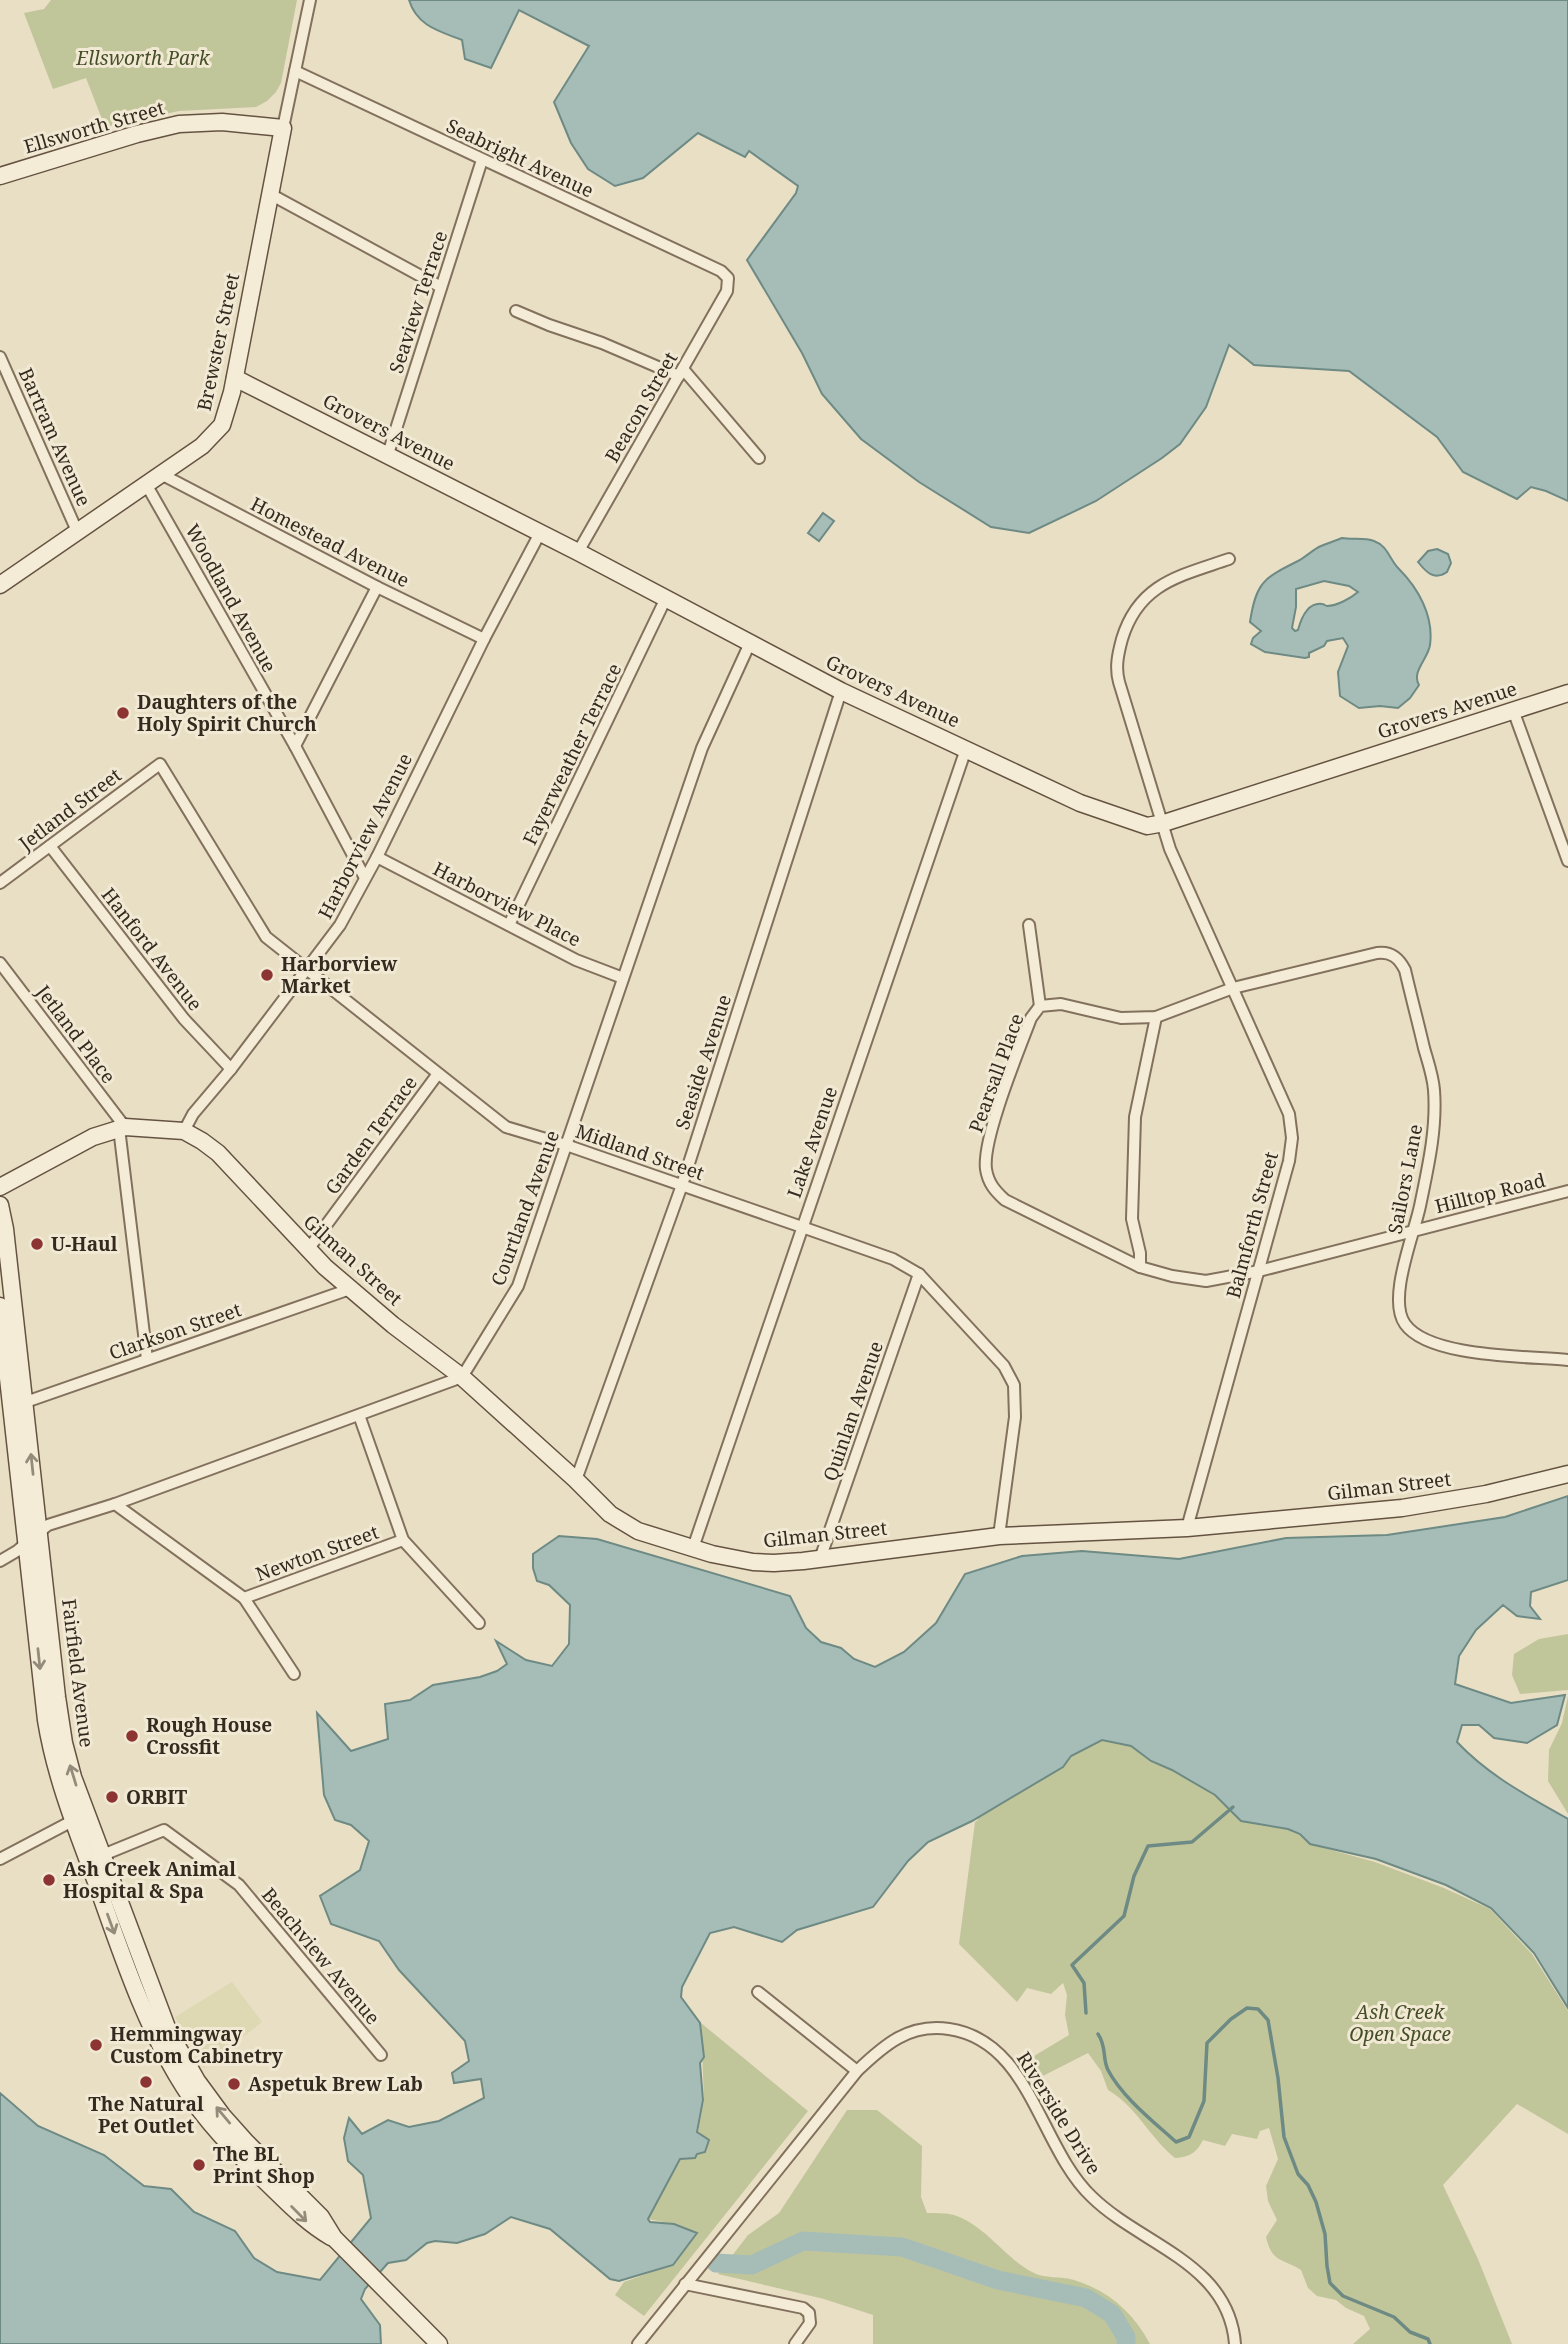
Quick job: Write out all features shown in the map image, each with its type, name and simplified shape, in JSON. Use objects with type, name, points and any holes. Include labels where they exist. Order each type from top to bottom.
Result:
[{"type":"street","name":"Brewster Street","points":[[0,585],[202,446],[218,431],[225,418],[310,0]]},
{"type":"street","name":"Seabright Avenue","points":[[295,71],[722,271],[728,278]]},
{"type":"street","name":"Ellsworth Street","points":[[0,176],[137,134],[179,124],[222,122],[283,128]]},
{"type":"street","name":"Seaview Terrace","points":[[387,454],[482,160]]},
{"type":"street","points":[[270,194],[441,287]]},
{"type":"street","name":"Beacon Street","points":[[578,552],[727,292],[728,278]]},
{"type":"street","points":[[516,311],[549,326],[681,373],[759,458]]},
{"type":"street","name":"Bartram Avenue","points":[[0,357],[78,531]]},
{"type":"street","name":"Grovers Avenue","points":[[235,378],[666,597],[841,691],[1035,783],[1115,817],[1147,826],[1164,823],[1568,693]]},
{"type":"street","name":"Homestead Avenue","points":[[161,474],[377,587],[484,639]]},
{"type":"street","name":"Woodland Avenue","points":[[146,484],[295,746],[365,878]]},
{"type":"street","name":"Harborview Avenue","points":[[184,1131],[193,1114],[231,1069],[340,925],[540,533]]},
{"type":"street","name":"Balmforth Street","points":[[1187,1528],[1289,1161],[1292,1138],[1289,1114],[1170,849],[1119,682],[1117,661],[1127,622],[1154,589],[1169,579],[1229,559]]},
{"type":"street","points":[[295,746],[377,587]]},
{"type":"street","name":"Fayerweather Terrace","points":[[509,925],[666,597]]},
{"type":"street","name":"Courtland Avenue","points":[[462,1377],[518,1286],[702,748],[750,643]]},
{"type":"street","name":"Seaside Avenue","points":[[576,1480],[682,1185],[841,691]]},
{"type":"street","points":[[1513,710],[1567,853]]},
{"type":"street","name":"Lake Avenue","points":[[693,1548],[965,749]]},
{"type":"street","name":"Midland Street","points":[[160,764],[266,937],[506,1127],[566,1145],[894,1259],[919,1274],[1004,1366],[1014,1385],[1015,1417],[999,1535]]},
{"type":"street","name":"Jetland Street","points":[[0,883],[160,764]]},
{"type":"street","name":"Hanford Avenue","points":[[50,846],[184,1019],[231,1069]]},
{"type":"street","name":"Harborview Place","points":[[377,857],[576,960],[623,978]]},
{"type":"street","points":[[1029,925],[1040,1006]]},
{"type":"street","name":"Sailors Lane","points":[[1233,988],[1377,953],[1384,952],[1398,959],[1405,970],[1434,1087],[1431,1155],[1415,1231],[1398,1290],[1399,1312],[1405,1324],[1418,1337],[1451,1349],[1568,1360]]},
{"type":"street","name":"Jetland Place","points":[[0,963],[122,1128]]},
{"type":"street","name":"Pearsall Place","points":[[1233,988],[1156,1017],[1121,1018],[1061,1004],[1040,1006],[1031,1018],[989,1137],[985,1167],[990,1186],[1005,1200],[1140,1267],[1171,1276],[1206,1281],[1259,1271]]},
{"type":"street","points":[[1140,1267],[1140,1253],[1132,1219],[1135,1117],[1156,1017]]},
{"type":"street","name":"Garden Terrace","points":[[307,1251],[437,1075]]},
{"type":"street","points":[[122,1128],[147,1359]]},
{"type":"street","name":"Gilman Street","points":[[0,1187],[93,1137],[122,1128],[184,1131],[218,1153],[307,1251],[350,1289],[462,1377],[610,1514],[625,1525],[645,1534],[753,1562],[820,1559],[999,1535],[1187,1528],[1402,1508],[1486,1494],[1568,1474]]},
{"type":"street","name":"Hilltop Road","points":[[1259,1271],[1568,1191]]},
{"type":"street","name":"Fairfield Avenue","points":[[0,1208],[5,1229],[10,1380]]},
{"type":"street","name":"Quinlan Avenue","points":[[820,1559],[919,1274]]},
{"type":"street","name":"Clarkson Street","points":[[18,1405],[350,1289]]},
{"type":"street","name":"Fairfield Avenue","points":[[0,1307],[10,1380],[18,1405],[39,1531],[42,1618],[57,1776],[80,1817],[162,2049],[191,2085],[214,2127],[312,2226],[337,2242],[439,2344]]},
{"type":"street","points":[[0,1561],[48,1525],[116,1504],[462,1377]]},
{"type":"street","name":"Fairfield Avenue","points":[[18,1405],[26,1542],[42,1618]]},
{"type":"street","points":[[359,1415],[403,1540],[479,1623]]},
{"type":"street","points":[[116,1504],[244,1598],[294,1674]]},
{"type":"street","name":"Newton Street","points":[[244,1598],[403,1540]]},
{"type":"street","points":[[0,1859],[80,1817]]},
{"type":"street","name":"Beachview Avenue","points":[[95,1858],[164,1830],[239,1885],[381,2055]]},
{"type":"street","points":[[758,1992],[857,2071]]},
{"type":"street","name":"Riverside Drive","points":[[638,2344],[857,2071],[891,2041],[916,2030],[932,2028],[959,2031],[987,2042],[1006,2059],[1018,2076],[1062,2159],[1085,2190],[1121,2222],[1193,2266],[1210,2284],[1227,2314],[1234,2333],[1234,2344]]},
{"type":"street","points":[[685,2284],[803,2308],[809,2313],[810,2323],[795,2344]]},
{"type":"shaded area","points":[[232,1982],[262,2022],[204,2068],[175,2017]]},
{"type":"green space","name":"Ellsworth Park","points":[[51,0],[297,0],[281,83],[267,101],[256,107],[179,111],[105,127],[86,78],[53,89],[24,13],[44,9]]},
{"type":"green space","points":[[1568,1634],[1568,1690],[1520,1694],[1512,1675],[1514,1654],[1539,1639]]},
{"type":"green space","points":[[1568,1696],[1568,1814],[1548,1781],[1549,1750],[1562,1723]]},
{"type":"green space","name":"Ash Creek Open Space","points":[[1105,1734],[1130,1739],[1314,1838],[1313,1845],[1375,1862],[1490,1909],[1532,1954],[1568,2011],[1568,2134],[1517,2104],[1443,2185],[1478,2259],[1512,2344],[1353,2344],[1370,2329],[1364,2316],[1336,2300],[1317,2296],[1308,2288],[1301,2270],[1275,2256],[1268,2245],[1266,2237],[1277,2220],[1268,2201],[1266,2186],[1278,2159],[1269,2128],[1260,2131],[1257,2139],[1232,2134],[1225,2146],[1203,2140],[1192,2154],[1175,2158],[1135,2113],[1108,2090],[1101,2071],[1088,2053],[1033,2081],[1024,2062],[1069,2035],[1065,2015],[1067,1995],[1063,1983],[1051,1994],[1027,1988],[1017,2002],[959,1944],[978,1807]]},
{"type":"green space","points":[[701,2023],[808,2111],[644,2316],[615,2295],[624,2282],[674,2264],[697,2234],[674,2224],[648,2219],[681,2159],[695,2158],[706,2152],[709,2140],[698,2132],[704,2100]]},
{"type":"green space","points":[[847,2110],[877,2110],[922,2146],[921,2197],[927,2213],[951,2214],[965,2220],[985,2233],[1022,2266],[1037,2274],[1074,2280],[1098,2290],[1128,2313],[1150,2344],[873,2344],[873,2315],[824,2299],[718,2274],[748,2235],[779,2213]]},
{"type":"water","points":[[409,0],[1568,0],[1568,501],[1531,487],[1517,499],[1463,472],[1437,437],[1349,371],[1254,365],[1229,345],[1206,407],[1180,444],[1162,458],[1096,501],[1029,533],[991,527],[919,482],[861,439],[822,394],[802,353],[747,260],[796,193],[798,186],[749,151],[745,157],[698,133],[643,178],[615,186],[588,169],[571,143],[554,102],[589,46],[519,10],[491,68],[465,59],[462,40],[423,22]]},
{"type":"water","points":[[823,513],[834,521],[819,541],[808,533]]},
{"type":"water","points":[[1342,538],[1366,539],[1382,546],[1412,585],[1427,613],[1430,645],[1418,670],[1419,685],[1410,698],[1398,708],[1359,708],[1340,696],[1338,672],[1348,646],[1343,638],[1327,641],[1324,646],[1305,658],[1265,652],[1251,644],[1261,631],[1250,622],[1255,598],[1263,583],[1318,548]],"holes":[[[1324,581],[1349,586],[1358,592],[1335,605],[1312,606],[1303,616],[1298,630],[1292,628],[1296,589]]]},
{"type":"water","points":[[1437,549],[1448,554],[1451,563],[1447,572],[1438,576],[1427,572],[1418,562],[1428,551]]},
{"type":"water","points":[[1568,1496],[1568,1580],[1531,1592],[1530,1606],[1540,1619],[1517,1616],[1503,1605],[1476,1630],[1459,1656],[1455,1684],[1511,1703],[1565,1695],[1557,1725],[1527,1743],[1494,1738],[1479,1725],[1462,1725],[1457,1742],[1496,1775],[1568,1819],[1568,2008],[1534,1953],[1491,1908],[1446,1885],[1376,1859],[1310,1844],[1300,1834],[1288,1829],[1241,1821],[1215,1795],[1151,1761],[1131,1746],[1102,1740],[1071,1756],[1063,1767],[972,1821],[928,1842],[908,1861],[873,1907],[797,1930],[782,1942],[734,1927],[710,1933],[682,1987],[681,1997],[700,2023],[704,2057],[700,2063],[703,2100],[697,2132],[709,2140],[705,2152],[697,2154],[695,2158],[680,2159],[648,2219],[650,2222],[674,2224],[697,2233],[673,2265],[619,2281],[610,2279],[550,2229],[511,2217],[485,2234],[457,2243],[427,2243],[406,2260],[388,2263],[365,2289],[361,2299],[380,2325],[381,2344],[0,2344],[0,2093],[38,2126],[104,2155],[144,2186],[171,2189],[194,2212],[235,2231],[254,2258],[277,2272],[320,2280],[371,2218],[363,2175],[348,2161],[344,2138],[349,2118],[362,2134],[388,2120],[409,2127],[439,2121],[484,2098],[481,2079],[454,2083],[452,2073],[469,2061],[465,2041],[399,1970],[379,1941],[331,1924],[320,1896],[360,1870],[369,1841],[351,1825],[335,1820],[324,1795],[317,1713],[351,1751],[388,1739],[385,1704],[410,1700],[433,1685],[480,1677],[507,1664],[496,1641],[526,1660],[552,1666],[569,1644],[570,1605],[549,1585],[537,1581],[533,1554],[559,1536],[597,1539],[790,1596],[806,1628],[821,1642],[841,1648],[854,1659],[875,1667],[904,1652],[936,1623],[965,1574],[1022,1556],[1082,1551],[1179,1559],[1286,1538],[1387,1535],[1505,1517]]},
{"type":"waterway","points":[[1086,2013],[1084,1983],[1072,1965],[1124,1916],[1134,1876],[1148,1846],[1192,1842],[1233,1807]]},
{"type":"waterway","points":[[1098,2034],[1103,2043],[1106,2066],[1121,2090],[1176,2142],[1189,2137],[1204,2101],[1207,2043],[1231,2019],[1247,2008],[1258,2009],[1268,2020],[1284,2137],[1298,2174],[1308,2185],[1316,2202],[1325,2234],[1330,2283],[1343,2296],[1394,2317],[1410,2332],[1428,2339],[1430,2344]]},
{"type":"waterway","points":[[716,2263],[752,2265],[803,2241],[902,2247],[998,2280],[1086,2298],[1112,2314],[1126,2337],[1126,2344]]},
{"type":"place","name":"Daughters of the Holy Spirit Church","points":[[123,713]]},
{"type":"place","name":"Harborview Market","points":[[267,975]]},
{"type":"place","name":"U-Haul","points":[[37,1244]]},
{"type":"place","name":"Rough House Crossfit","points":[[132,1736]]},
{"type":"place","name":"ORBIT","points":[[112,1797]]},
{"type":"place","name":"Ash Creek Animal Hospital & Spa","points":[[49,1880]]},
{"type":"place","name":"Hemmingway Custom Cabinetry","points":[[96,2045]]},
{"type":"place","name":"The Natural Pet Outlet","points":[[146,2082]]},
{"type":"place","name":"Aspetuk Brew Lab","points":[[234,2084]]},
{"type":"place","name":"The BL Print Shop","points":[[199,2165]]}]
